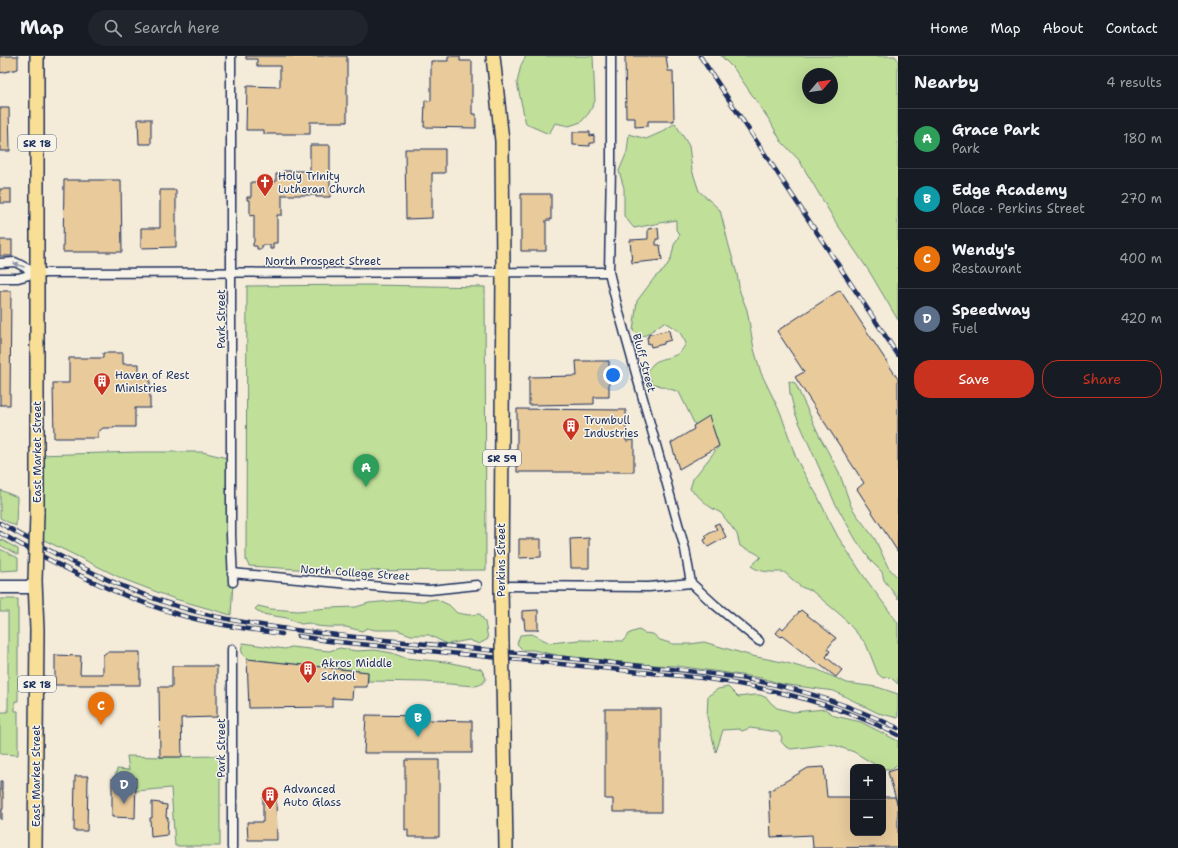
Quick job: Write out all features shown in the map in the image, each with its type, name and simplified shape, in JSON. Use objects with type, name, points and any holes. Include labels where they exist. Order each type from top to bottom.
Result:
[{"type":"main road","name":"East Market Street","points":[[35,848],[37,630],[35,584],[37,513],[36,56]]},
{"type":"main road","name":"SR 59","points":[[493,56],[502,141],[503,271]]},
{"type":"main road","name":"Perkins Street","points":[[503,271],[501,586],[506,848]]},
{"type":"street","name":"Park Street","points":[[231,56],[233,582]]},
{"type":"street","name":"Bluff Street","points":[[611,56],[609,272],[626,340],[685,549],[691,584]]},
{"type":"street","points":[[0,263],[15,262],[36,273]]},
{"type":"street","name":"North Prospect Street","points":[[36,273],[609,272]]},
{"type":"street","points":[[0,278],[18,278],[36,273]]},
{"type":"street","name":"North College Street","points":[[232,573],[430,590],[477,585]]},
{"type":"street","points":[[0,586],[35,584]]},
{"type":"street","points":[[501,586],[650,587],[691,584],[715,606],[759,641]]},
{"type":"street","name":"Park Street","points":[[232,649],[232,848]]},
{"type":"green space","points":[[526,56],[593,56],[595,101],[589,113],[581,122],[569,126],[555,123],[549,134],[526,124],[517,83],[521,65]]},
{"type":"green space","points":[[721,56],[895,56],[898,60],[898,320],[869,271],[835,221],[799,160],[781,141],[770,121],[735,70]]},
{"type":"green space","points":[[675,123],[689,146],[692,170],[699,191],[720,210],[737,274],[740,292],[747,310],[754,349],[761,373],[781,414],[796,458],[838,537],[865,578],[898,623],[898,684],[890,677],[883,678],[878,674],[866,644],[843,617],[812,591],[801,587],[784,572],[762,571],[751,566],[761,557],[740,546],[737,534],[721,513],[710,507],[690,489],[693,479],[719,446],[709,417],[695,425],[679,392],[652,383],[647,371],[657,361],[679,353],[686,343],[679,331],[664,322],[646,335],[641,336],[633,331],[637,301],[655,277],[664,270],[671,259],[674,245],[680,234],[676,230],[676,220],[634,228],[624,216],[624,188],[619,171],[627,152],[629,134],[646,139],[662,132]]},
{"type":"green space","points":[[369,285],[485,287],[486,570],[327,571],[249,566],[246,560],[247,286]]},
{"type":"green space","points":[[789,381],[795,383],[820,437],[839,472],[851,506],[875,539],[888,567],[898,578],[898,599],[884,580],[882,572],[871,561],[856,540],[834,501],[795,413],[790,393]]},
{"type":"green space","points":[[202,452],[231,459],[233,582],[231,615],[175,599],[123,579],[36,536],[37,455]]},
{"type":"green space","points":[[0,490],[17,497],[16,526],[0,518]]},
{"type":"green space","points":[[0,539],[18,549],[18,555],[0,545]]},
{"type":"green space","points":[[0,549],[18,558],[18,570],[0,571]]},
{"type":"green space","points":[[0,599],[18,599],[18,701],[15,701],[15,711],[18,711],[18,755],[0,754],[0,712],[8,712],[8,612],[0,612]]},
{"type":"green space","points":[[436,599],[449,605],[457,613],[469,615],[480,614],[485,622],[488,639],[479,644],[469,640],[447,644],[429,635],[411,635],[397,630],[375,630],[367,628],[362,631],[346,627],[317,626],[309,623],[301,624],[287,618],[262,614],[255,609],[258,606],[271,609],[298,611],[356,607],[369,603],[404,600],[417,602]]},
{"type":"green space","points":[[639,630],[644,633],[653,634],[660,640],[673,644],[704,642],[752,656],[804,668],[816,669],[847,683],[877,687],[898,694],[898,718],[878,713],[834,691],[781,684],[762,678],[678,666],[624,664],[603,660],[561,656],[533,650],[523,650],[517,644],[520,635],[532,634],[550,643],[579,640],[623,641],[630,633]]},
{"type":"green space","points":[[243,643],[285,649],[291,647],[329,651],[340,648],[356,651],[375,650],[392,653],[405,658],[446,662],[481,669],[486,678],[482,684],[475,686],[425,682],[368,681],[368,672],[247,659],[242,652]]},
{"type":"green space","points":[[728,687],[738,697],[760,695],[767,698],[777,708],[793,712],[825,709],[835,716],[861,722],[898,741],[898,764],[891,769],[886,769],[886,764],[874,764],[854,752],[831,744],[791,749],[785,746],[781,741],[782,737],[778,732],[750,728],[742,731],[739,729],[723,730],[716,752],[707,717],[708,696],[718,689]]},
{"type":"green space","points":[[127,756],[220,756],[220,846],[175,846],[171,788],[136,791],[136,778],[115,778],[117,769],[129,770]]},
{"type":"building","points":[[0,56],[18,56],[18,69],[0,73]]},
{"type":"building","points":[[246,56],[347,56],[347,122],[310,122],[310,134],[264,134],[264,130],[246,130],[247,86],[280,87],[280,66],[257,66],[257,59],[246,59]]},
{"type":"building","points":[[448,56],[460,56],[460,61],[472,61],[472,114],[476,114],[476,128],[424,127],[425,100],[431,101],[431,61],[448,61]]},
{"type":"building","points":[[625,56],[666,56],[668,71],[673,71],[674,121],[648,121],[648,126],[635,127],[635,118],[626,118]]},
{"type":"building","points":[[0,108],[9,108],[10,151],[0,151]]},
{"type":"building","points":[[138,119],[151,119],[151,144],[139,144]]},
{"type":"building","points":[[573,132],[590,132],[590,136],[594,135],[594,143],[590,143],[590,146],[573,145]]},
{"type":"building","name":"Holy Trinity Lutheran Church","points":[[310,145],[330,145],[330,197],[316,197],[316,195],[282,195],[282,215],[277,215],[277,243],[273,243],[273,249],[270,249],[270,245],[262,245],[262,249],[257,249],[257,246],[253,246],[254,215],[250,216],[250,200],[247,200],[247,197],[251,197],[251,182],[276,182],[276,174],[283,174],[283,171],[310,171]]},
{"type":"building","points":[[405,149],[445,149],[445,173],[432,173],[432,218],[406,219]]},
{"type":"building","points":[[64,180],[121,180],[122,252],[63,252]]},
{"type":"building","points":[[0,189],[11,189],[11,203],[0,203]]},
{"type":"building","points":[[160,190],[176,190],[176,247],[141,248],[141,228],[160,228]]},
{"type":"building","points":[[521,194],[551,194],[551,220],[546,220],[546,251],[521,251]]},
{"type":"building","points":[[658,228],[659,239],[656,239],[656,245],[660,245],[662,260],[632,263],[630,240],[648,239],[648,229]]},
{"type":"building","points":[[0,240],[12,240],[12,256],[0,256]]},
{"type":"building","points":[[840,290],[898,379],[898,552],[857,489],[864,483],[795,377],[804,372],[777,331]]},
{"type":"building","points":[[0,291],[11,291],[10,405],[0,405]]},
{"type":"building","points":[[669,330],[671,340],[664,342],[664,344],[651,347],[650,343],[648,344],[648,335]]},
{"type":"building","name":"Haven of Rest Ministries","points":[[103,353],[123,353],[123,364],[139,364],[139,378],[150,378],[150,408],[135,408],[135,427],[103,428],[98,432],[98,438],[54,438],[53,383],[69,383],[69,358],[103,358]]},
{"type":"building","points":[[576,361],[609,361],[609,397],[594,397],[594,404],[529,405],[529,377],[577,376]]},
{"type":"building","name":"Trumbull Industries","points":[[517,409],[626,410],[626,441],[634,440],[634,472],[517,472]]},
{"type":"building","points":[[709,416],[719,446],[679,469],[671,443],[694,429],[693,426]]},
{"type":"building","points":[[719,523],[726,537],[708,547],[704,540],[707,538],[705,536],[717,529],[714,525]]},
{"type":"building","points":[[589,538],[589,568],[571,568],[570,539]]},
{"type":"building","points":[[519,539],[541,539],[541,557],[519,558]]},
{"type":"building","points":[[538,610],[538,630],[525,630],[524,619],[522,619],[522,611]]},
{"type":"building","points":[[801,610],[836,638],[827,649],[830,651],[826,657],[842,670],[836,677],[776,633],[781,627],[783,629]]},
{"type":"building","points":[[107,652],[140,652],[140,685],[55,685],[55,655],[81,656],[80,674],[103,674],[103,655]]},
{"type":"building","name":"Akros Middle School","points":[[247,659],[368,672],[367,687],[353,687],[352,699],[332,698],[332,707],[249,708]]},
{"type":"building","points":[[172,666],[217,666],[217,717],[181,718],[182,757],[160,757],[159,687],[172,687]]},
{"type":"building","points":[[605,709],[661,709],[661,812],[613,812],[613,799],[605,799]]},
{"type":"building","points":[[366,715],[425,716],[428,720],[472,721],[472,753],[364,753]]},
{"type":"building","points":[[405,760],[439,760],[439,837],[408,837],[408,830],[405,830]]},
{"type":"building","points":[[824,767],[827,797],[850,797],[850,836],[886,836],[886,797],[895,797],[898,806],[898,847],[813,848],[812,835],[771,837],[769,791],[808,768]]},
{"type":"building","points":[[898,770],[898,806],[888,772]]},
{"type":"building","points":[[75,776],[88,776],[87,831],[74,831]]},
{"type":"building","points":[[112,778],[136,778],[135,818],[112,817]]},
{"type":"building","points":[[0,781],[2,781],[3,791],[2,819],[0,819]]},
{"type":"building","name":"Advanced Auto Glass","points":[[263,798],[276,798],[277,840],[248,840],[247,822],[263,822]]},
{"type":"building","points":[[152,802],[167,805],[167,835],[151,837],[150,818],[152,818]]},
{"type":"railway","points":[[700,56],[898,355]]},
{"type":"railway","points":[[0,523],[52,552],[106,579],[160,601],[218,617],[259,625],[322,633],[734,677],[808,693],[863,712],[898,728]]},
{"type":"railway","points":[[0,533],[86,578],[131,598],[177,614],[203,621],[282,634]]},
{"type":"railway","points":[[298,636],[329,641],[702,678],[727,682],[802,698],[851,714],[898,735]]},
{"type":"place","name":"Holy Trinity Lutheran Church","points":[[265,197]]},
{"type":"place","name":"Haven of Rest Ministries","points":[[102,396]]},
{"type":"place","name":"Trumbull Industries","points":[[571,441]]},
{"type":"place","name":"Grace Park","points":[[366,487]]},
{"type":"place","name":"Akros Middle School","points":[[308,684]]},
{"type":"place","name":"Wendy's","points":[[101,725]]},
{"type":"place","name":"Edge Academy","points":[[418,737]]},
{"type":"place","name":"Speedway","points":[[124,804]]},
{"type":"place","name":"Advanced Auto Glass","points":[[270,810]]}]
